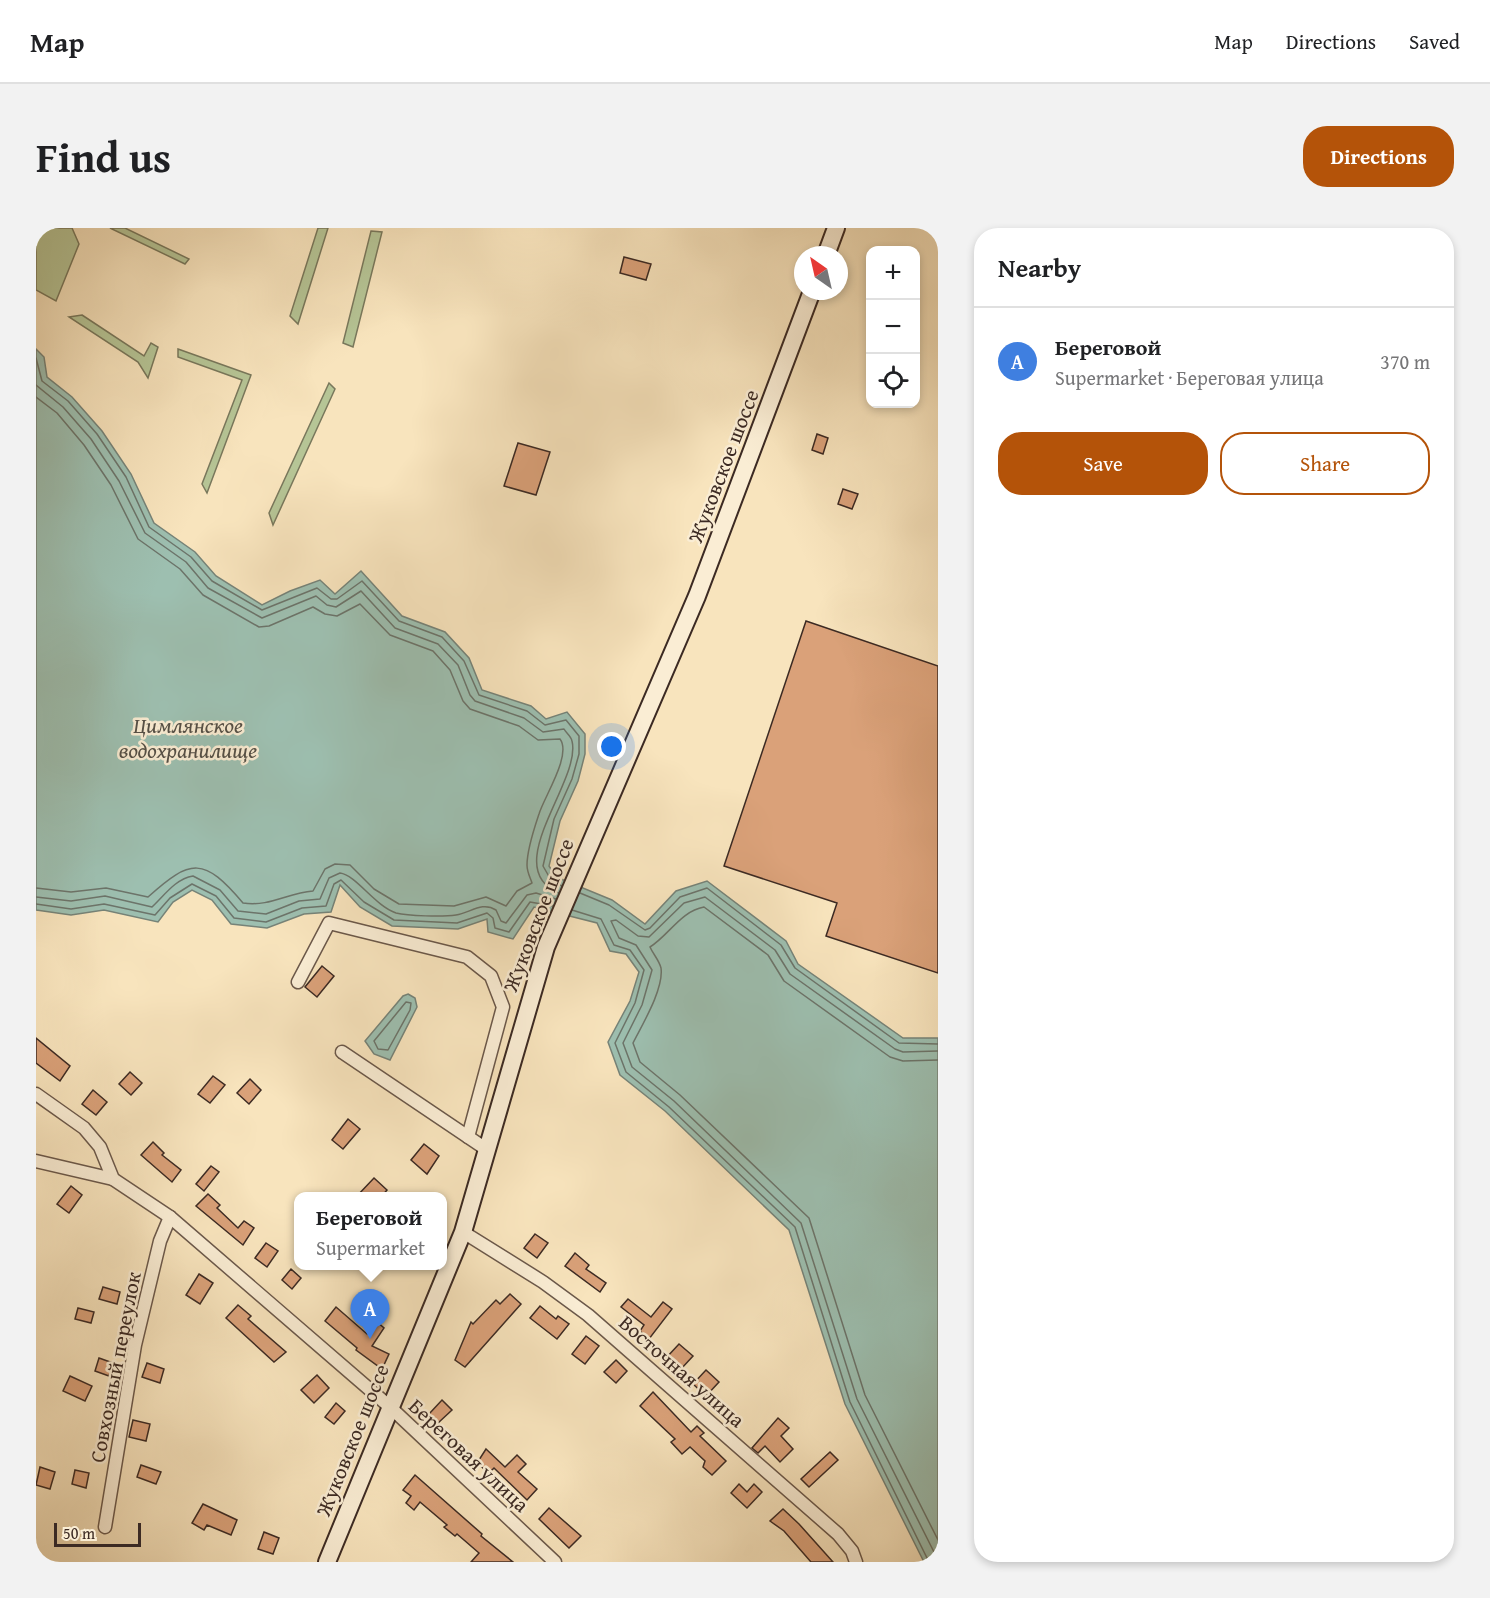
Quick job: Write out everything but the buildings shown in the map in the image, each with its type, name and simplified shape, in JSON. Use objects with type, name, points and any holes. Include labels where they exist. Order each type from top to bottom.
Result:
[{"type":"main road","points":[[830,246],[837,228]]},
{"type":"main road","name":"Жуковское шоссе","points":[[327,1562],[463,1232],[546,946],[697,596],[809,300]]},
{"type":"street","points":[[298,982],[329,923],[467,957],[491,976],[503,1007],[468,1137]]},
{"type":"street","points":[[342,1052],[486,1149]]},
{"type":"street","points":[[36,1094],[84,1128],[100,1147],[113,1179]]},
{"type":"street","points":[[36,1161],[113,1179]]},
{"type":"street","name":"Береговая улица","points":[[113,1179],[170,1217],[390,1407],[555,1562]]},
{"type":"street","name":"Совхозный переулок","points":[[105,1527],[135,1346],[160,1241],[170,1217]]},
{"type":"street","name":"Восточная улица","points":[[463,1232],[543,1282],[588,1315],[838,1534],[852,1551],[856,1562]]},
{"type":"green space","points":[[36,228],[72,228],[79,244],[56,301],[36,290]]},
{"type":"green space","points":[[110,228],[125,228],[189,259],[185,264]]},
{"type":"green space","points":[[318,228],[328,228],[298,324],[290,316]]},
{"type":"green space","points":[[371,231],[382,232],[353,347],[343,343]]},
{"type":"green space","points":[[82,315],[144,356],[151,343],[158,347],[148,378],[138,362],[69,317]]},
{"type":"green space","points":[[178,349],[251,375],[207,493],[202,484],[242,380],[178,357]]},
{"type":"green space","points":[[329,383],[335,389],[273,525],[269,513]]},
{"type":"water","name":"Цимлянское водохранилище","points":[[36,349],[44,357],[47,377],[72,397],[102,431],[131,474],[154,523],[195,552],[216,576],[262,605],[320,580],[335,594],[361,571],[402,616],[445,632],[469,658],[482,690],[531,706],[546,719],[567,712],[585,734],[585,754],[578,781],[560,821],[549,866],[556,877],[612,900],[645,924],[676,891],[707,881],[786,941],[798,964],[903,1038],[938,1038],[938,1562],[924,1562],[845,1404],[789,1230],[665,1111],[620,1075],[608,1042],[630,1001],[639,972],[626,954],[610,951],[597,923],[534,907],[513,939],[488,932],[487,919],[458,929],[392,926],[360,907],[340,885],[331,912],[304,914],[267,928],[231,924],[212,900],[192,890],[173,902],[158,922],[104,910],[71,915],[36,910]]},
{"type":"water","points":[[408,994],[415,998],[417,1007],[390,1060],[374,1054],[365,1041],[403,996]]},
{"type":"place","name":"Береговой","points":[[370,1339]]}]
